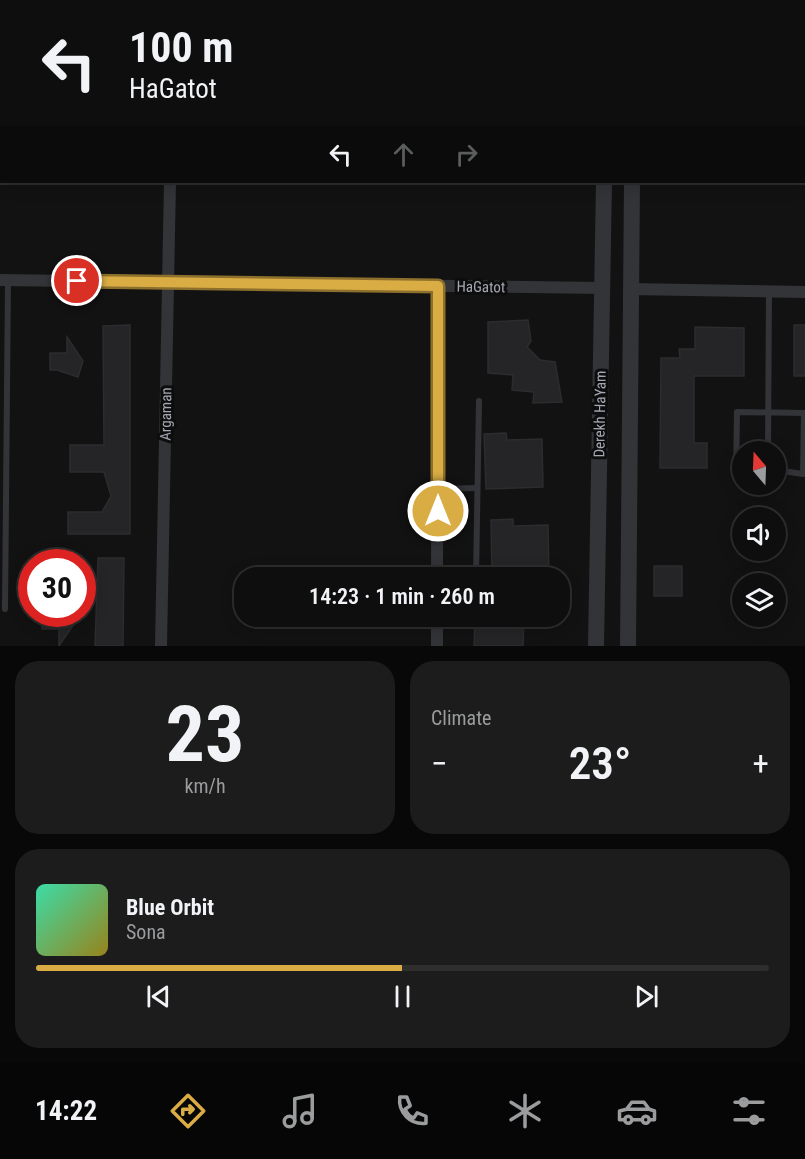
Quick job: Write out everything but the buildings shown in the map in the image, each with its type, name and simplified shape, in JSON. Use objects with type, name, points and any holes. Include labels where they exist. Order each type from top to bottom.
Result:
[{"type":"street","name":"Argaman","points":[[161,646],[170,183]]},
{"type":"street","name":"Derekh HaYam","points":[[596,646],[604,183]]},
{"type":"street","name":"Derekh HaYam","points":[[628,646],[632,183]]},
{"type":"street","name":"HaGatot","points":[[4,280],[603,288]]},
{"type":"street","points":[[437,567],[438,286]]},
{"type":"street","points":[[630,289],[805,292]]},
{"type":"street","points":[[437,627],[437,646]]},
{"type":"lane","points":[[4,280],[5,609]]},
{"type":"lane","points":[[768,441],[769,291]]},
{"type":"lane","points":[[476,567],[478,401]]},
{"type":"lane","points":[[737,441],[737,412],[804,413],[803,474],[786,471]]},
{"type":"lane","points":[[438,489],[477,488]]},
{"type":"route","points":[[77,281],[438,286],[438,511]]}]
